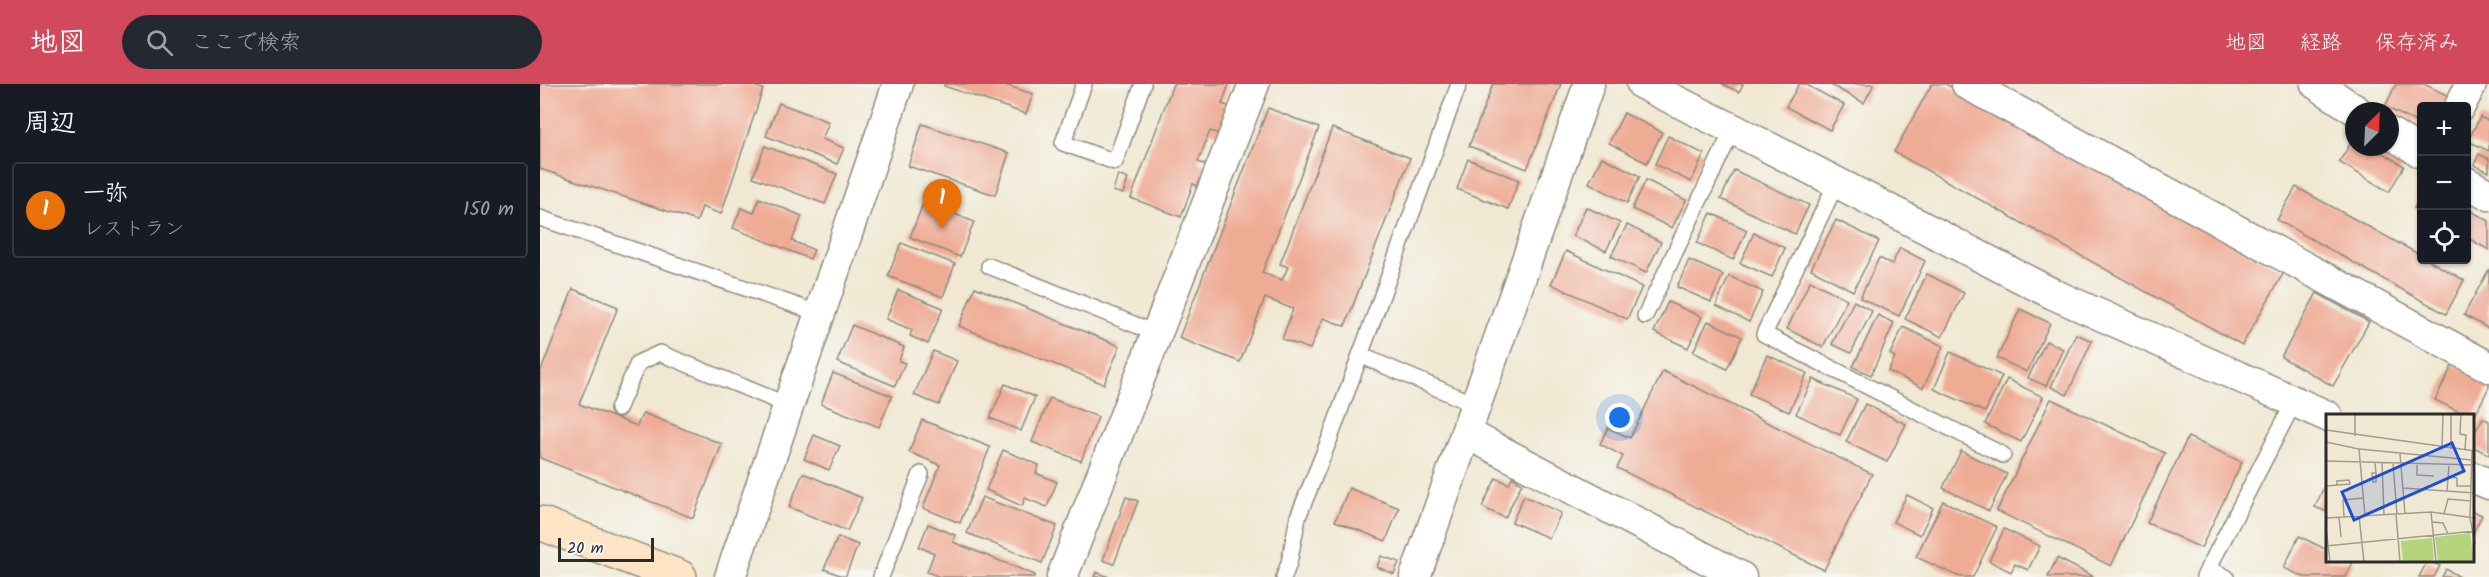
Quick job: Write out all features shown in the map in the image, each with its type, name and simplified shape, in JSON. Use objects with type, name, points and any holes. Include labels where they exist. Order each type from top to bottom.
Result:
[{"type":"street","points":[[730,577],[898,84]]},
{"type":"street","points":[[1062,577],[1254,84]]},
{"type":"street","points":[[1415,577],[1589,84]]},
{"type":"street","points":[[1642,84],[2053,294],[2326,416]]},
{"type":"street","points":[[1966,84],[2489,367]]},
{"type":"street","points":[[2316,84],[2345,103]]},
{"type":"street","points":[[2462,102],[2471,84]]},
{"type":"street","points":[[2399,139],[2417,150]]},
{"type":"street","points":[[2471,185],[2489,195]]},
{"type":"street","points":[[1466,433],[1741,577]]},
{"type":"street","points":[[2474,478],[2489,484]]},
{"type":"street","points":[[540,524],[637,569],[680,577]]},
{"type":"lane","points":[[1084,84],[1063,143],[1115,162],[1143,84]]},
{"type":"lane","points":[[1284,577],[1298,517],[1459,84]]},
{"type":"lane","points":[[1645,316],[1733,129]]},
{"type":"lane","points":[[1837,182],[1764,334],[2003,455]]},
{"type":"lane","points":[[540,218],[821,314]]},
{"type":"lane","points":[[989,266],[1158,334]]},
{"type":"lane","points":[[618,410],[638,363],[660,352],[790,406]]},
{"type":"lane","points":[[1360,355],[1476,405]]},
{"type":"lane","points":[[2226,577],[2206,572],[2294,402]]},
{"type":"lane","points":[[881,577],[921,474]]},
{"type":"building","points":[[540,84],[748,84],[763,89],[721,214],[702,207],[697,221],[540,169]]},
{"type":"building","points":[[944,84],[1002,84],[1033,94],[1026,114],[944,86]]},
{"type":"building","points":[[1173,84],[1229,84],[1222,104],[1230,107],[1220,134],[1210,131],[1198,162],[1210,166],[1202,187],[1193,184],[1181,217],[1131,198]]},
{"type":"building","points":[[1493,84],[1561,84],[1527,169],[1469,146]]},
{"type":"building","points":[[1722,84],[1743,84],[1739,92]]},
{"type":"building","points":[[1799,84],[1805,84],[1844,105],[1830,130],[1786,107]]},
{"type":"building","points":[[1829,84],[1874,84],[1864,103]]},
{"type":"building","points":[[1932,84],[1946,84],[2284,272],[2242,345],[1894,152]]},
{"type":"building","points":[[2396,84],[2424,84],[2449,96],[2446,102],[2417,102],[2417,123],[2399,114],[2399,102],[2387,102]]},
{"type":"building","points":[[779,103],[829,122],[822,139],[844,148],[837,164],[766,136]]},
{"type":"building","points":[[1268,108],[1319,128],[1262,273],[1282,280],[1288,267],[1280,264],[1332,128],[1410,158],[1345,326],[1323,318],[1310,349],[1282,339],[1293,309],[1265,298],[1240,362],[1179,338]]},
{"type":"building","points":[[1624,113],[1662,132],[1647,163],[1609,143]]},
{"type":"building","points":[[2480,117],[2489,121],[2489,151],[2471,142],[2471,135]]},
{"type":"building","points":[[922,124],[1009,153],[995,195],[908,166]]},
{"type":"building","points":[[1668,136],[1704,154],[1691,182],[1655,164]]},
{"type":"building","points":[[765,146],[837,174],[825,204],[753,177]]},
{"type":"building","points":[[2345,152],[2345,156],[2388,156],[2404,166],[2389,192],[2339,162]]},
{"type":"building","points":[[2479,154],[2489,159],[2489,172],[2474,165]]},
{"type":"building","points":[[1602,157],[1640,176],[1627,203],[1589,183]]},
{"type":"building","points":[[1468,159],[1519,180],[1508,209],[1457,189]]},
{"type":"building","points":[[1734,170],[1809,205],[1795,234],[1721,199]]},
{"type":"building","points":[[1118,175],[1128,179],[1123,194],[1113,191]]},
{"type":"building","points":[[1646,180],[1686,200],[1672,228],[1632,209]]},
{"type":"building","points":[[2296,187],[2417,253],[2417,264],[2435,264],[2464,280],[2446,314],[2277,220]]},
{"type":"building","points":[[759,198],[802,216],[792,241],[814,250],[810,259],[733,228],[741,208],[754,213]]},
{"type":"building","points":[[924,201],[974,222],[960,257],[910,237]]},
{"type":"building","points":[[1586,207],[1620,223],[1606,251],[1573,236]]},
{"type":"building","points":[[2471,211],[2489,221],[2489,250],[2471,240]]},
{"type":"building","points":[[1711,213],[1747,230],[1733,260],[1697,243]]},
{"type":"building","points":[[1836,220],[1879,241],[1853,291],[1811,269]]},
{"type":"building","points":[[1627,225],[1661,242],[1646,273],[1611,256]]},
{"type":"building","points":[[1754,233],[1785,248],[1772,277],[1740,263]]},
{"type":"building","points":[[901,243],[955,264],[943,297],[888,276]]},
{"type":"building","points":[[1900,248],[1925,261],[1899,316],[1860,298],[1879,258],[1892,264]]},
{"type":"building","points":[[1566,251],[1642,287],[1627,319],[1551,284]]},
{"type":"building","points":[[1689,260],[1723,275],[1711,302],[1677,287]]},
{"type":"building","points":[[2489,269],[2489,329],[2464,315]]},
{"type":"building","points":[[1927,274],[1964,293],[1942,337],[1905,319]]},
{"type":"building","points":[[1729,276],[1763,292],[1749,322],[1716,306]]},
{"type":"building","points":[[1810,281],[1847,299],[1823,347],[1787,329]]},
{"type":"building","points":[[975,287],[1120,346],[1104,384],[959,326]]},
{"type":"building","points":[[573,289],[618,307],[579,404],[637,426],[643,413],[722,444],[693,518],[540,458],[540,373]]},
{"type":"building","points":[[898,290],[943,308],[928,344],[910,336],[912,330],[886,319]]},
{"type":"building","points":[[2317,293],[2369,322],[2333,386],[2281,357]]},
{"type":"building","points":[[1854,301],[1872,311],[1851,353],[1832,344]]},
{"type":"building","points":[[1668,302],[1702,317],[1688,348],[1654,332]]},
{"type":"building","points":[[2020,309],[2050,323],[2027,372],[1997,358]]},
{"type":"building","points":[[1878,315],[1894,323],[1871,375],[1853,367]]},
{"type":"building","points":[[1708,321],[1742,337],[1727,369],[1693,352]]},
{"type":"building","points":[[852,325],[904,347],[899,361],[905,363],[895,386],[837,362]]},
{"type":"building","points":[[1903,327],[1943,346],[1923,388],[1888,371],[1895,357],[1890,354]]},
{"type":"building","points":[[2076,334],[2092,341],[2067,395],[2051,387]]},
{"type":"building","points":[[2046,341],[2063,349],[2046,386],[2028,378]]},
{"type":"building","points":[[933,351],[957,361],[939,405],[914,395]]},
{"type":"building","points":[[1950,352],[2002,376],[1985,412],[1934,389]]},
{"type":"building","points":[[1767,355],[1807,373],[1789,412],[1749,394]]},
{"type":"building","points":[[2453,364],[2489,381],[2489,387],[2474,417],[2474,414],[2464,414],[2435,400]]},
{"type":"building","points":[[1663,371],[1872,474],[1824,570],[1617,468],[1623,456],[1600,444],[1608,428],[1630,438]]},
{"type":"building","points":[[833,373],[892,396],[879,427],[821,404]]},
{"type":"building","points":[[1813,379],[1857,399],[1840,435],[1796,414]]},
{"type":"building","points":[[2007,379],[2043,397],[2021,442],[1985,424]]},
{"type":"building","points":[[1005,384],[1035,397],[1021,431],[990,418]]},
{"type":"building","points":[[1050,398],[1098,417],[1081,461],[1032,442]]},
{"type":"building","points":[[2051,399],[2165,453],[2111,566],[1997,511]]},
{"type":"building","points":[[1865,404],[1906,424],[1887,462],[1846,442]]},
{"type":"building","points":[[2483,418],[2489,421],[2489,455],[2474,447],[2474,434]]},
{"type":"building","points":[[922,420],[990,447],[960,523],[923,508],[940,465],[909,452]]},
{"type":"building","points":[[814,435],[840,446],[829,470],[804,459]]},
{"type":"building","points":[[2188,437],[2242,462],[2201,548],[2147,523]]},
{"type":"building","points":[[1003,450],[1039,465],[1036,473],[1057,482],[1047,507],[1025,498],[1022,506],[986,490]]},
{"type":"building","points":[[1961,451],[2007,474],[1989,511],[1943,488]]},
{"type":"building","points":[[803,473],[862,498],[847,531],[789,507]]},
{"type":"building","points":[[1512,477],[1522,483],[1505,518],[1482,507],[1496,478],[1509,484]]},
{"type":"building","points":[[2326,482],[2326,512],[2315,507]]},
{"type":"building","points":[[1349,488],[1399,508],[1386,541],[1335,521]]},
{"type":"building","points":[[1907,495],[1933,508],[1920,535],[1893,522]]},
{"type":"building","points":[[1524,496],[1561,513],[1549,538],[1512,522]]},
{"type":"building","points":[[982,497],[1057,526],[1042,563],[967,533]]},
{"type":"building","points":[[1126,497],[1138,501],[1114,564],[1103,560]]},
{"type":"building","points":[[1943,501],[1997,527],[1973,577],[1960,577],[1916,557]]},
{"type":"building","points":[[2474,512],[2482,515],[2474,531]]},
{"type":"building","points":[[928,524],[955,535],[953,542],[1035,575],[1034,577],[940,577],[927,572],[934,553],[919,547]]},
{"type":"building","points":[[2004,529],[2040,546],[2028,570],[2015,564],[2011,572],[1989,561]]},
{"type":"building","points":[[2299,536],[2326,550],[2326,562],[2353,562],[2346,577],[2304,577],[2284,568]]},
{"type":"building","points":[[838,537],[858,545],[845,577],[824,569]]},
{"type":"building","points":[[1381,556],[1399,562],[1394,574],[1377,567]]},
{"type":"building","points":[[2057,558],[2094,577],[2048,577]]},
{"type":"building","points":[[2427,562],[2440,566],[2434,577],[2419,577]]},
{"type":"building","points":[[2446,569],[2460,577],[2442,577]]},
{"type":"building","points":[[1096,572],[1109,577],[1094,577]]},
{"type":"place","name":"一弥","points":[[942,229]]}]
